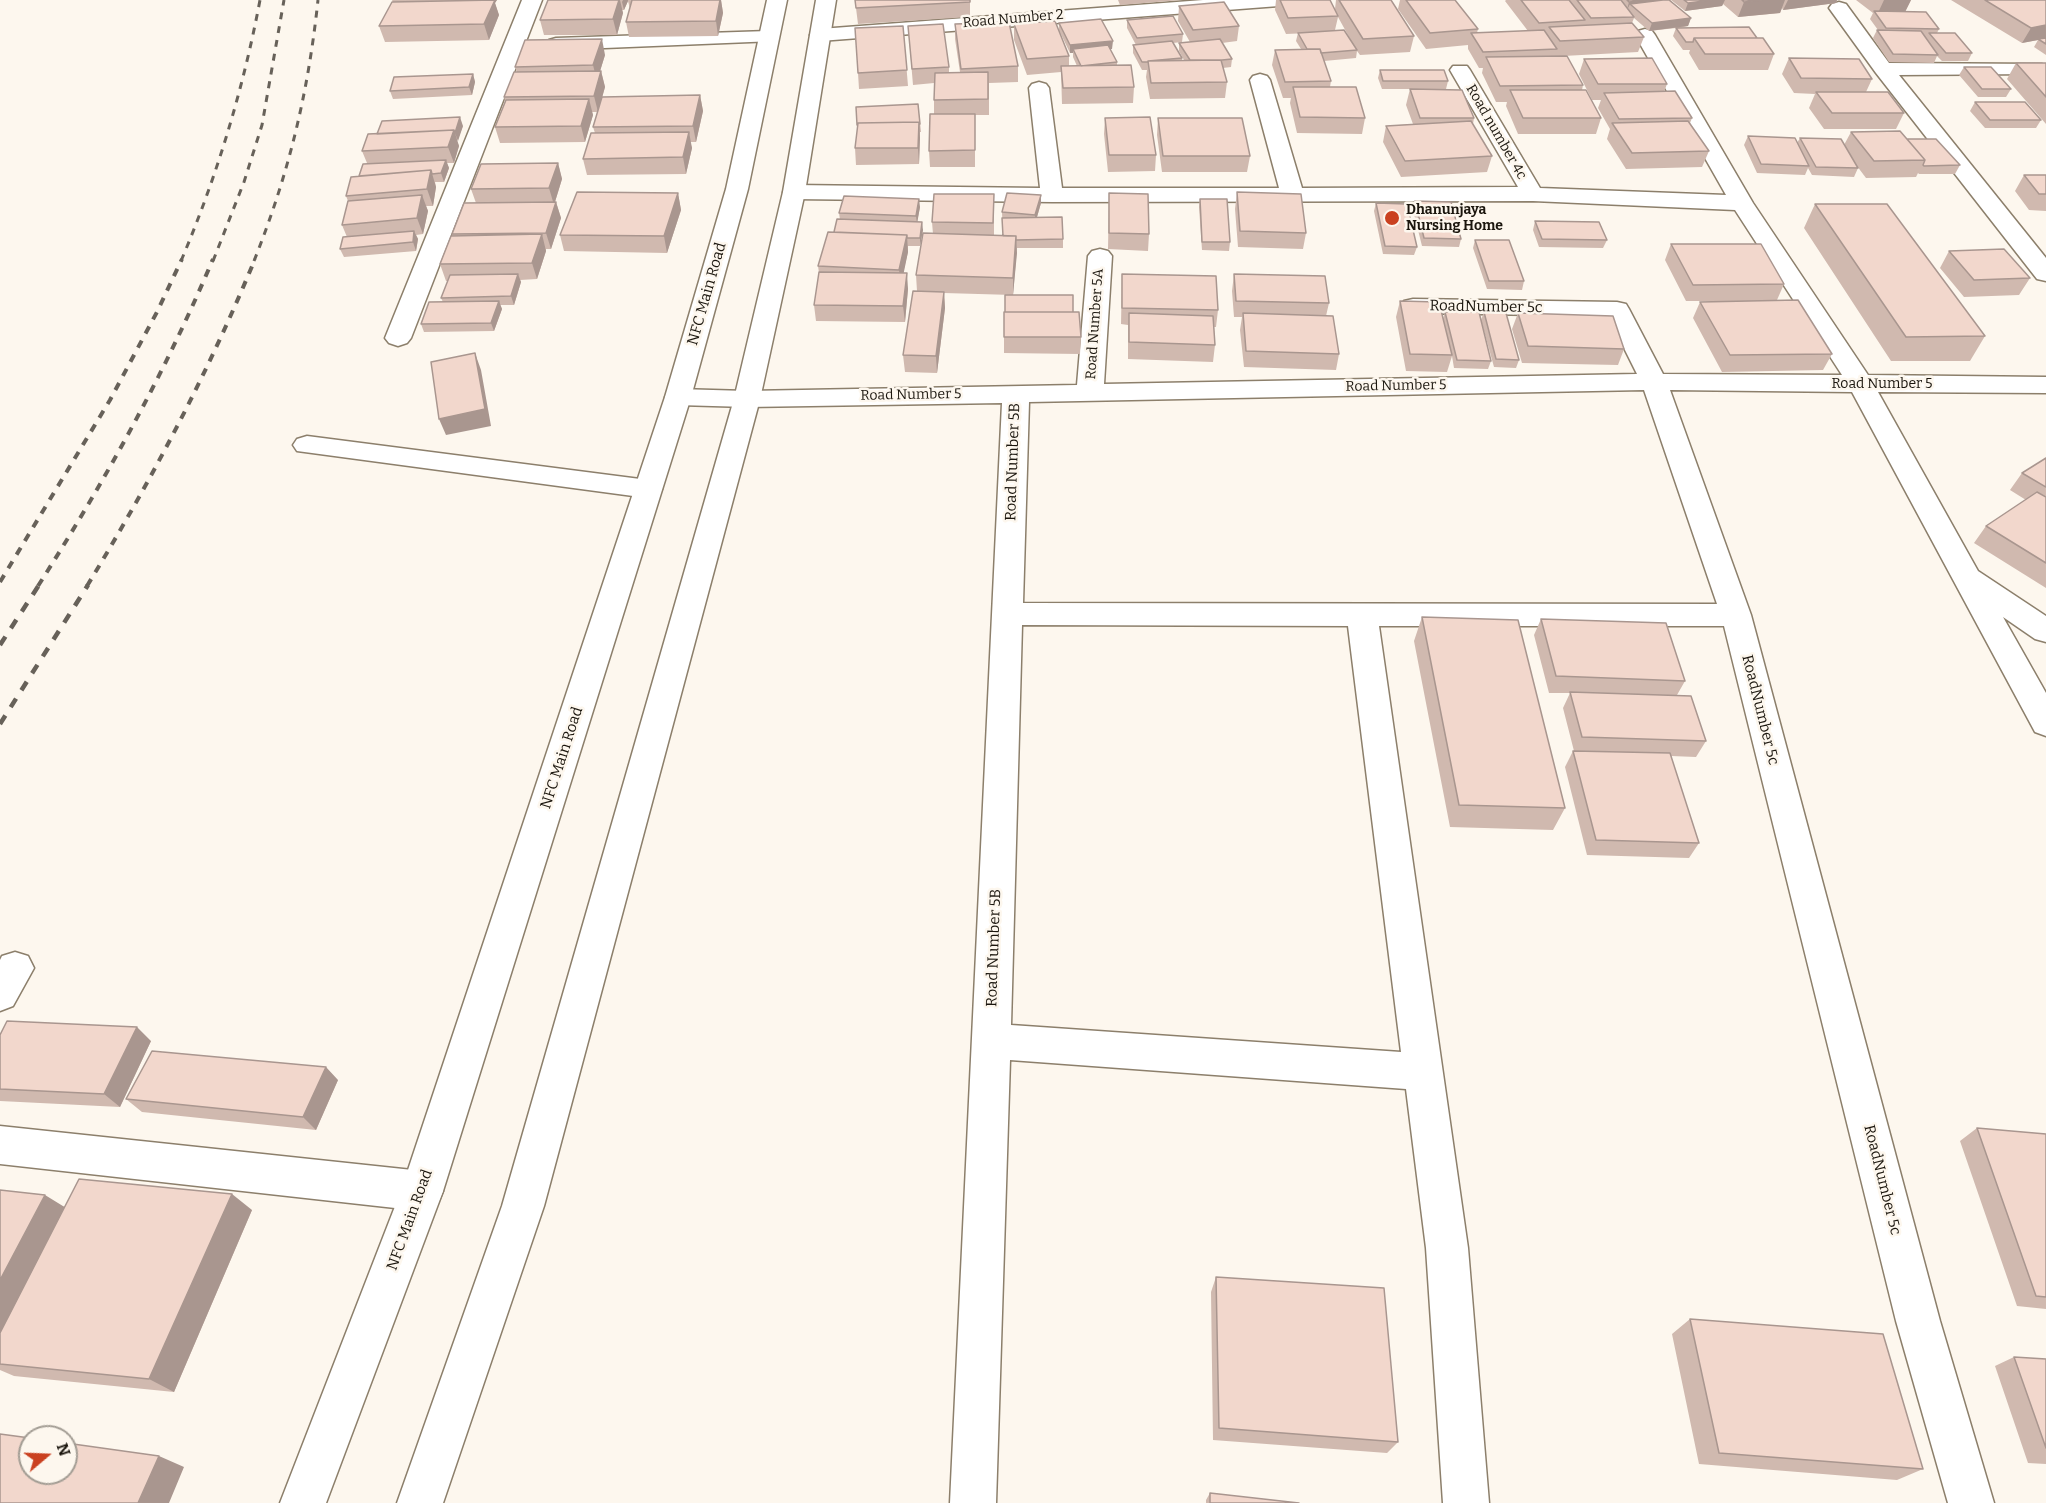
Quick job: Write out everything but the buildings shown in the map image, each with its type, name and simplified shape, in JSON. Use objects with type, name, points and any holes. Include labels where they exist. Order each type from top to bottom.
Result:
[{"type":"street","points":[[398,339],[532,0]]},
{"type":"street","name":"NFC Main Road","points":[[303,1503],[422,1191],[678,397],[736,189],[777,0]]},
{"type":"street","points":[[420,1503],[523,1206],[747,399],[794,192],[826,0]]},
{"type":"street","name":"Road Number 2","points":[[820,35],[1082,7],[1279,0]]},
{"type":"street","points":[[1839,8],[1883,69],[2046,274]]},
{"type":"street","points":[[1645,35],[1742,203],[1861,384],[2046,723]]},
{"type":"street","points":[[516,45],[768,37]]},
{"type":"street","points":[[1883,69],[2035,68]]},
{"type":"street","name":"Road number 4c","points":[[1460,69],[1533,194]]},
{"type":"street","points":[[1260,80],[1292,193]]},
{"type":"street","points":[[1039,88],[1052,195]]},
{"type":"street","points":[[794,192],[1052,195],[1533,194],[1742,203]]},
{"type":"street","name":"Road Number 5A","points":[[1090,391],[1100,256]]},
{"type":"street","name":"RoadNumber 5c","points":[[1413,306],[1617,309],[1654,382],[1736,615],[1918,1321],[1971,1503]]},
{"type":"street","name":"Road Number 5","points":[[678,397],[747,399],[1654,382],[2046,385]]},
{"type":"street","points":[[2004,384],[2046,407]]},
{"type":"street","name":"Road Number 5B","points":[[972,1503],[1016,393]]},
{"type":"street","points":[[307,445],[648,489]]},
{"type":"street","points":[[1968,578],[2046,631]]},
{"type":"street","points":[[1008,614],[1736,615]]},
{"type":"street","points":[[1362,614],[1447,1248],[1466,1503]]},
{"type":"street","points":[[990,1041],[1423,1072]]},
{"type":"street","points":[[0,1145],[422,1191]]},
{"type":"railway","points":[[181,261],[228,132],[246,67],[260,0]]},
{"type":"railway","points":[[213,261],[244,182],[262,125],[284,0]]},
{"type":"railway","points":[[254,261],[287,165],[303,101],[318,0]]},
{"type":"railway","points":[[0,582],[110,400],[157,312],[182,259]]},
{"type":"railway","points":[[38,586],[87,507],[133,426],[175,343],[213,259]]},
{"type":"railway","points":[[87,586],[134,507],[177,426],[218,343],[255,259]]},
{"type":"railway","points":[[0,645],[39,585]]},
{"type":"railway","points":[[0,724],[88,585]]},
{"type":"place","name":"Dhanunjaya Nursing Home","points":[[1392,218]]}]
